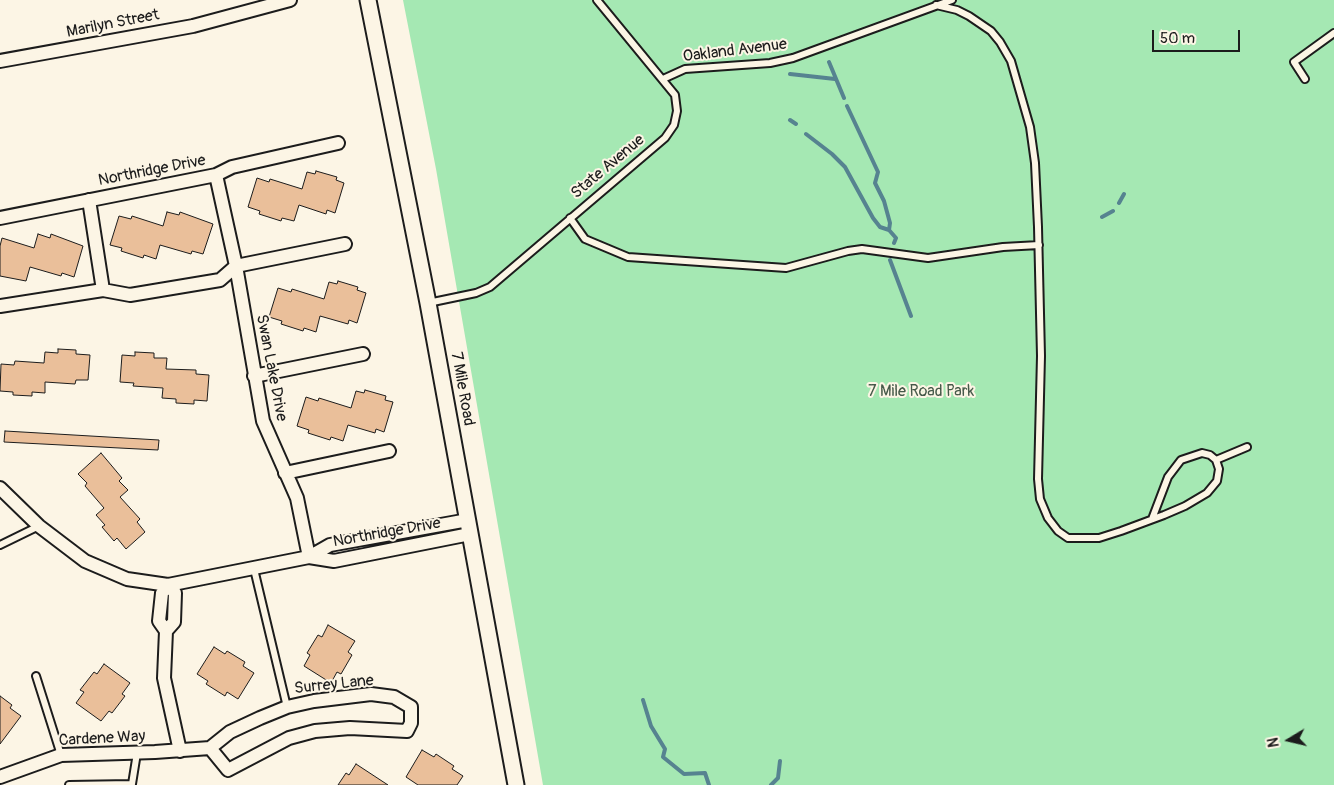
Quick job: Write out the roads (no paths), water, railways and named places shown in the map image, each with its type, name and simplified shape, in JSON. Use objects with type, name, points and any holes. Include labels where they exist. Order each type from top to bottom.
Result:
[{"type":"street","name":"Marilyn Street","points":[[0,62],[193,26],[290,0]]},
{"type":"street","name":"7 Mile Road","points":[[368,0],[428,303],[516,785]]},
{"type":"street","name":"Northridge Drive","points":[[0,218],[216,175],[232,167],[338,143]]},
{"type":"street","name":"Swan Lake Drive","points":[[216,175],[236,266],[254,376],[266,433],[297,498],[309,557]]},
{"type":"street","points":[[89,200],[103,290]]},
{"type":"street","points":[[0,306],[103,290],[130,295],[220,280],[236,266],[345,244]]},
{"type":"street","points":[[254,376],[363,354]]},
{"type":"street","points":[[285,473],[389,451]]},
{"type":"street","name":"Northridge Drive","points":[[0,488],[39,526],[71,553],[106,572],[127,578],[168,585],[309,557],[330,545],[469,527]]},
{"type":"street","points":[[168,585],[162,593],[159,621],[166,631],[164,678],[180,751],[210,748]]},
{"type":"street","name":"Surrey Lane","points":[[371,694],[394,698],[410,707],[411,722],[407,731],[350,728],[315,731],[289,738],[228,770],[210,748],[230,732],[287,707],[314,701],[371,694]]},
{"type":"street","name":"Cardene Way","points":[[4,779],[61,755],[180,751]]},
{"type":"lane","name":"State Avenue","points":[[428,303],[476,293],[490,287],[669,133],[676,117],[677,102],[675,96],[597,0]]},
{"type":"lane","name":"Oakland Avenue","points":[[663,79],[685,69],[770,63],[793,58],[952,0]]},
{"type":"lane","points":[[936,5],[957,10],[980,23],[1000,42],[1011,62],[1030,127],[1035,163],[1039,245],[1041,356],[1038,478],[1040,499],[1048,518],[1058,531],[1068,538],[1099,538],[1152,519],[1185,506],[1207,493],[1217,481],[1219,469],[1216,460],[1210,455],[1202,453],[1181,460],[1168,477],[1152,519]]},
{"type":"lane","points":[[1305,78],[1294,62],[1334,33]]},
{"type":"lane","points":[[570,218],[585,239],[628,257],[786,268],[862,249],[928,258],[1003,247],[1039,245]]},
{"type":"lane","points":[[1216,460],[1247,448]]},
{"type":"lane","points":[[0,545],[39,526]]},
{"type":"lane","points":[[254,569],[287,707]]},
{"type":"lane","points":[[36,676],[61,755]]},
{"type":"lane","points":[[69,785],[132,784],[137,753]]},
{"type":"waterway","points":[[829,62],[844,98]]},
{"type":"waterway","points":[[790,74],[835,79]]},
{"type":"waterway","points":[[847,106],[878,172],[875,183],[884,201],[890,223],[889,230],[896,238],[894,243]]},
{"type":"waterway","points":[[790,120],[796,124]]},
{"type":"waterway","points":[[806,134],[832,154],[845,167],[873,218],[880,227],[889,230]]},
{"type":"waterway","points":[[1119,203],[1124,194]]},
{"type":"waterway","points":[[1102,217],[1113,211]]},
{"type":"waterway","points":[[890,260],[911,316]]},
{"type":"waterway","points":[[643,700],[651,726],[665,749],[663,757],[684,774],[705,773],[709,785]]},
{"type":"waterway","points":[[771,785],[778,778],[780,761]]},
{"type":"park label","name":"7 Mile Road Park","points":[[921,392]]}]
